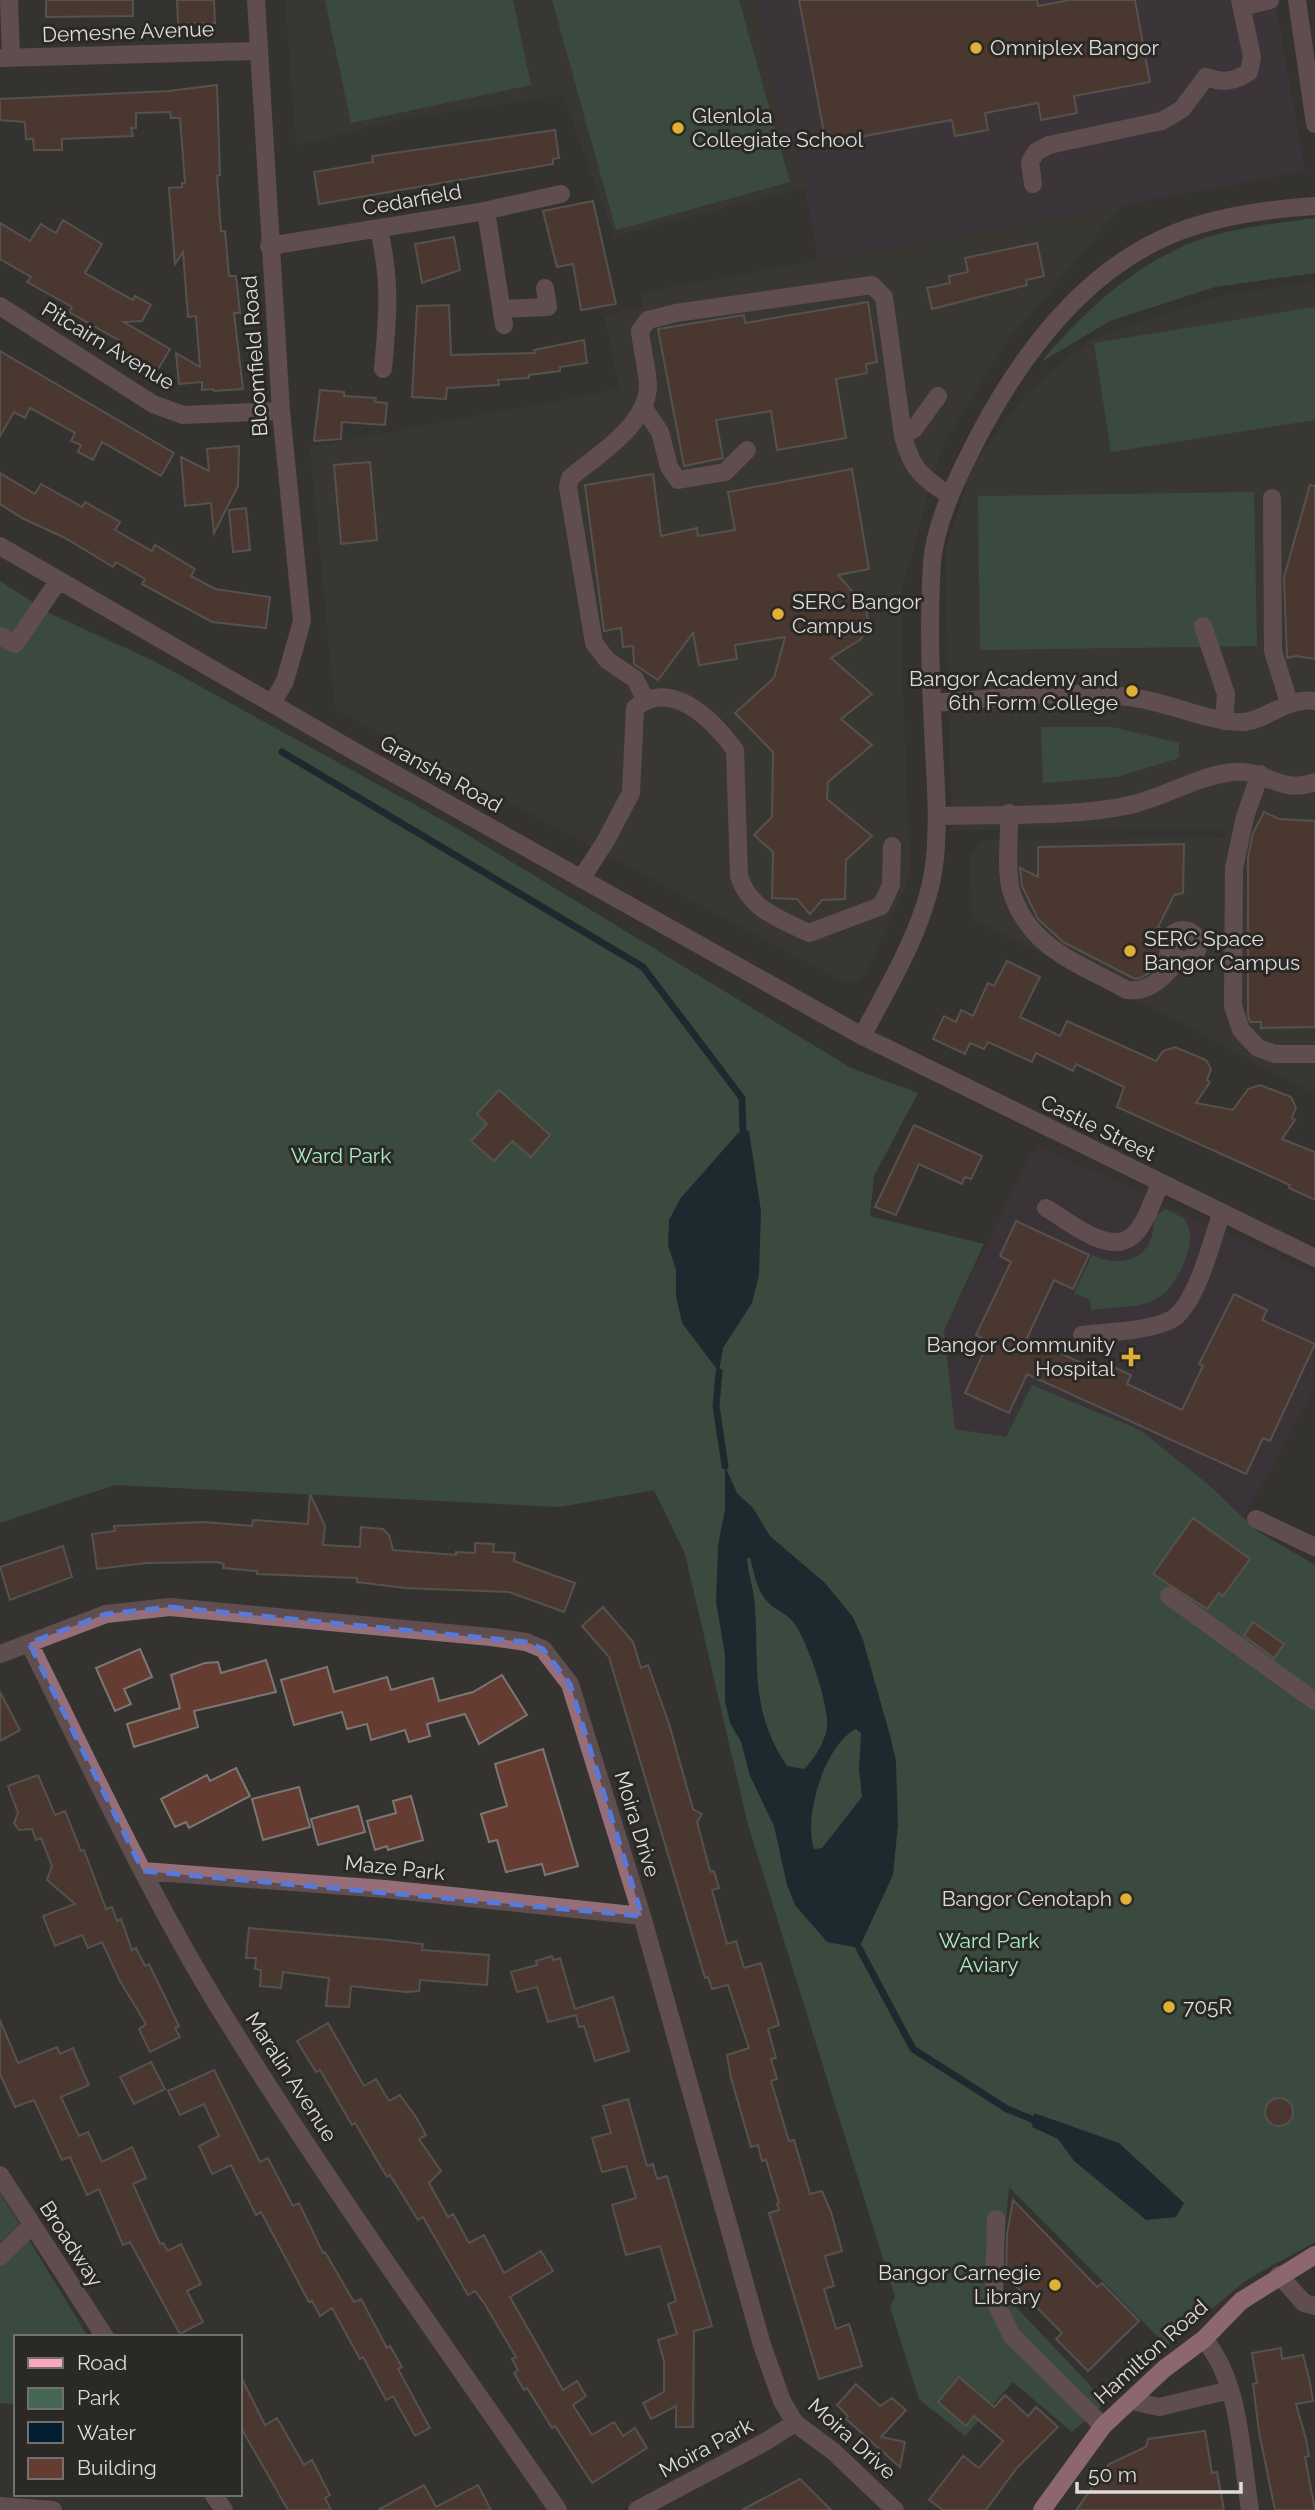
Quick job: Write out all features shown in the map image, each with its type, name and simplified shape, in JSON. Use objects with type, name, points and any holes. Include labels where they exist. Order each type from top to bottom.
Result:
[{"type":"main road","name":"Hamilton Road","points":[[1042,2510],[1103,2426],[1164,2369],[1204,2339],[1241,2301],[1315,2255]]},
{"type":"street","points":[[5,58],[9,0]]},
{"type":"street","name":"Bloomfield Road","points":[[256,0],[281,411],[302,621],[285,681],[273,702]]},
{"type":"street","points":[[1033,184],[1030,162],[1036,152],[1049,145],[1161,121],[1182,109],[1206,77],[1220,82],[1239,79],[1249,72],[1252,57],[1241,3],[1270,0]]},
{"type":"street","points":[[1297,0],[1315,124]]},
{"type":"street","name":"Demesne Avenue","points":[[5,58],[258,51]]},
{"type":"street","name":"Cedarfield","points":[[269,246],[485,211],[561,194]]},
{"type":"street","points":[[863,1037],[922,911],[934,868],[937,816],[932,703],[932,561],[950,496],[987,421],[1048,329],[1084,290],[1135,253],[1173,233],[1206,222],[1315,205]]},
{"type":"street","points":[[485,211],[503,317],[548,307],[545,288]]},
{"type":"street","points":[[379,229],[389,275],[383,369]]},
{"type":"street","points":[[645,699],[635,679],[607,660],[594,643],[568,487],[570,478],[622,434],[643,407],[648,387],[640,331],[648,320],[676,313],[872,285],[884,297],[903,436],[918,474],[950,496]]},
{"type":"street","name":"Pitcairn Avenue","points":[[0,306],[163,408],[183,415],[281,411]]},
{"type":"street","points":[[903,436],[914,429],[938,397]]},
{"type":"street","points":[[643,407],[660,432],[669,467],[678,480],[725,472],[747,450]]},
{"type":"street","points":[[1272,498],[1273,652],[1289,703]]},
{"type":"street","name":"Gransha Road","points":[[0,546],[352,750],[863,1037]]},
{"type":"street","points":[[0,636],[15,645],[59,580]]},
{"type":"street","points":[[1203,626],[1226,694],[1224,720]]},
{"type":"street","points":[[932,703],[1082,695],[1136,698],[1224,720],[1244,722],[1289,703],[1315,701]]},
{"type":"street","points":[[581,879],[605,842],[631,793],[635,708],[645,699],[662,696],[680,699],[723,734],[735,750],[739,876],[744,892],[757,907],[809,933],[881,905],[891,885],[892,846]]},
{"type":"street","points":[[937,816],[1097,811],[1144,801],[1209,777],[1235,772],[1260,774],[1284,786],[1315,782]]},
{"type":"street","points":[[1260,774],[1245,817],[1234,868],[1233,1006],[1241,1030],[1258,1048],[1275,1055],[1315,1054]]},
{"type":"street","points":[[1009,813],[1011,888],[1027,927],[1050,948],[1127,990],[1139,992],[1148,989],[1179,959]]},
{"type":"street","name":"Castle Street","points":[[863,1037],[1315,1258]]},
{"type":"street","points":[[1046,1208],[1096,1237],[1120,1242],[1132,1237],[1140,1227],[1160,1184]]},
{"type":"street","points":[[1082,1335],[1153,1325],[1174,1318],[1187,1303],[1222,1214]]},
{"type":"street","points":[[1256,1519],[1315,1547]]},
{"type":"street","points":[[1169,1596],[1315,1701]]},
{"type":"street","name":"Moira Drive","points":[[0,1654],[106,1614],[170,1606],[491,1637],[526,1642],[543,1649],[570,1684],[642,1916],[762,2345],[782,2402],[795,2423],[834,2452],[895,2510]]},
{"type":"street","name":"Maralin Avenue","points":[[29,1643],[143,1871],[212,1995],[313,2153],[558,2510]]},
{"type":"street","name":"Maze Park","points":[[143,1871],[385,1889],[642,1916]]},
{"type":"street","name":"Broadway","points":[[0,2175],[104,2335]]},
{"type":"street","points":[[996,2219],[994,2300],[1012,2336],[1103,2426]]},
{"type":"street","points":[[3,2249],[31,2226]]},
{"type":"street","points":[[1279,2275],[1304,2303],[1315,2306]]},
{"type":"street","points":[[1204,2339],[1219,2356],[1230,2390],[1250,2510]]},
{"type":"street","points":[[1132,2401],[1159,2406],[1230,2390]]},
{"type":"street","name":"Moira Park","points":[[637,2510],[765,2442],[795,2423]]},
{"type":"street","points":[[0,2506],[53,2510]]},
{"type":"highlighted area","points":[[170,1607],[526,1642],[543,1649],[570,1684],[642,1916],[143,1871],[29,1643],[106,1614]]},
{"type":"shaded area","name":"Glenlola Collegiate School","points":[[285,0],[758,0],[783,140],[796,140],[807,187],[614,236],[563,95],[411,117],[296,145]]},
{"type":"shaded area","points":[[758,0],[1275,0],[1305,171],[818,262],[797,140],[783,140]]},
{"type":"shaded area","points":[[1122,206],[1004,345],[942,446],[902,589],[901,640],[910,868],[907,883],[866,972],[856,982],[842,981],[335,709],[310,447],[620,389],[604,316],[644,307],[640,293]]},
{"type":"shaded area","name":"Bangor Academy and 6th Form College","points":[[1315,282],[1315,1095],[1172,1018],[972,919],[970,854],[983,840],[1225,838],[1225,829],[952,830],[945,553],[972,467],[1025,394],[1090,340],[1229,294]]},
{"type":"shaded area","name":"Bangor Community Hospital","points":[[1036,1144],[1315,1274],[1315,1388],[1243,1518],[1209,1485],[1140,1430],[1033,1385],[1006,1437],[955,1429],[944,1330]]},
{"type":"green space","points":[[325,0],[513,0],[531,85],[351,123]]},
{"type":"green space","points":[[552,0],[739,0],[790,182],[616,230]]},
{"type":"green space","points":[[1315,218],[1315,273],[1215,287],[1110,321],[1041,362],[1108,294],[1166,254],[1218,234]]},
{"type":"green space","points":[[1315,307],[1315,420],[1111,452],[1094,343]]},
{"type":"green space","points":[[1254,492],[1257,646],[980,650],[978,496]]},
{"type":"green space","name":"Ward Park","points":[[0,581],[51,614],[154,661],[446,822],[851,1068],[918,1093],[874,1176],[870,1216],[984,1244],[944,1330],[955,1429],[1006,1437],[1032,1385],[1140,1430],[1209,1485],[1257,1531],[1315,1565],[1315,2242],[1248,2279],[1167,2346],[1009,2187],[1000,2290],[1106,2402],[1072,2432],[1013,2382],[965,2436],[919,2399],[890,2307],[895,2297],[748,1825],[685,1554],[654,1490],[560,1507],[115,1485],[0,1523]]},
{"type":"green space","points":[[1041,727],[1112,727],[1179,743],[1179,758],[1117,777],[1043,783]]},
{"type":"green space","points":[[1165,1209],[1184,1218],[1190,1239],[1185,1260],[1169,1289],[1159,1297],[1137,1305],[1091,1310],[1090,1300],[1074,1293],[1092,1255],[1117,1261],[1140,1254],[1153,1234],[1155,1216]]},
{"type":"green space","points":[[0,2192],[87,2335],[14,2335],[14,2404],[0,2403]]},
{"type":"water","points":[[749,1131],[761,1211],[759,1275],[752,1303],[723,1348],[719,1372],[682,1323],[676,1297],[676,1270],[668,1245],[669,1220],[680,1199],[738,1133]]},
{"type":"water","points":[[725,1466],[737,1493],[753,1508],[770,1536],[825,1583],[853,1617],[863,1640],[896,1760],[898,1825],[893,1875],[859,1948],[827,1942],[795,1905],[787,1885],[774,1826],[750,1776],[741,1742],[730,1723],[725,1701],[725,1655],[716,1602],[718,1546],[725,1509]],"holes":[[[747,1558],[750,1558],[763,1596],[792,1620],[799,1631],[821,1689],[827,1716],[826,1731],[819,1749],[804,1769],[787,1766],[767,1726],[759,1688],[755,1606]],[[856,1729],[861,1733],[859,1769],[862,1797],[822,1848],[814,1849],[812,1819],[819,1783],[835,1750],[845,1737]]]},
{"type":"water","points":[[1034,2113],[1119,2143],[1184,2203],[1176,2217],[1146,2220],[1074,2161],[1058,2139],[1032,2127]]},
{"type":"building","points":[[46,0],[133,0],[133,16],[46,17]]},
{"type":"building","points":[[177,0],[214,0],[215,23],[178,24]]},
{"type":"building","name":"Omniplex Bangor","points":[[799,0],[1037,0],[1038,6],[1070,0],[1135,0],[1150,82],[1074,96],[1077,113],[1041,120],[1038,103],[985,113],[988,130],[955,136],[952,120],[826,143]]},
{"type":"building","points":[[217,85],[220,175],[217,176],[221,231],[225,231],[229,276],[236,276],[240,313],[234,313],[243,389],[214,391],[202,390],[202,382],[179,384],[176,353],[200,367],[196,316],[188,317],[183,252],[175,264],[169,188],[182,187],[182,183],[185,183],[180,118],[171,118],[170,112],[136,113],[136,128],[131,128],[133,136],[62,139],[62,150],[34,150],[33,139],[26,139],[25,122],[0,120],[0,99],[169,91]]},
{"type":"building","points":[[555,130],[559,158],[553,159],[553,164],[319,204],[314,172],[373,162],[372,156]]},
{"type":"building","points":[[593,201],[616,304],[581,310],[573,264],[557,267],[543,211]]},
{"type":"building","points":[[63,220],[102,244],[85,273],[133,300],[135,296],[151,305],[142,321],[124,322],[170,349],[157,371],[116,347],[120,341],[69,312],[72,307],[27,282],[31,277],[0,259],[0,223],[30,241],[41,224],[56,233]]},
{"type":"building","points":[[454,237],[460,270],[422,283],[415,244]]},
{"type":"building","points":[[1037,243],[1044,276],[1026,280],[1027,285],[932,309],[927,288],[950,283],[949,276],[968,272],[965,258]]},
{"type":"building","points":[[868,302],[877,362],[866,364],[867,373],[836,379],[846,438],[777,450],[771,411],[716,420],[723,458],[684,466],[658,329],[744,315],[745,323]]},
{"type":"building","points":[[449,305],[451,355],[535,353],[534,350],[584,340],[587,363],[560,367],[560,371],[529,375],[529,378],[498,380],[499,385],[447,388],[446,399],[412,397],[417,306]]},
{"type":"building","points":[[0,351],[174,453],[161,476],[102,442],[93,460],[78,452],[81,445],[71,441],[75,433],[30,408],[25,418],[14,412],[0,436]]},
{"type":"building","points":[[320,390],[344,392],[344,396],[376,398],[375,402],[387,403],[385,425],[342,422],[341,439],[314,441]]},
{"type":"building","points":[[239,446],[238,486],[214,533],[211,503],[185,506],[181,457],[209,471],[207,449]]},
{"type":"building","points":[[370,462],[377,540],[341,544],[334,465]]},
{"type":"building","name":"SERC Bangor Campus","points":[[852,469],[869,569],[838,575],[866,607],[868,622],[861,639],[831,658],[872,694],[841,719],[872,745],[828,782],[827,799],[872,836],[846,860],[845,899],[822,900],[810,914],[797,899],[772,898],[773,852],[754,835],[772,817],[773,752],[735,713],[774,678],[785,637],[735,645],[737,659],[699,665],[693,633],[658,680],[634,664],[633,646],[623,647],[621,628],[604,631],[585,485],[653,474],[661,536],[697,528],[698,536],[735,530],[728,492]]},
{"type":"building","points":[[0,473],[35,494],[41,484],[82,507],[85,502],[120,522],[115,530],[152,551],[155,545],[195,569],[191,576],[215,589],[270,597],[266,628],[212,622],[142,584],[145,579],[116,562],[113,567],[65,538],[22,518],[0,504]]},
{"type":"building","points":[[1310,485],[1315,486],[1315,659],[1296,656],[1287,658],[1284,577]]},
{"type":"building","points":[[246,508],[250,550],[233,552],[229,510]]},
{"type":"building","points":[[1264,812],[1279,819],[1315,821],[1315,1027],[1261,1028],[1261,1022],[1250,1022],[1248,1016],[1248,857],[1253,833]]},
{"type":"building","name":"SERC Space Bangor Campus","points":[[1184,844],[1183,893],[1174,895],[1158,927],[1170,934],[1151,972],[1140,978],[1135,979],[1063,942],[1038,919],[1022,886],[1020,868],[1038,877],[1038,847]]},
{"type":"building","points":[[1007,961],[1040,977],[1020,1017],[1060,1036],[1067,1021],[1156,1061],[1163,1051],[1175,1047],[1206,1060],[1211,1069],[1207,1080],[1210,1082],[1196,1103],[1233,1110],[1248,1089],[1260,1085],[1291,1097],[1296,1107],[1292,1118],[1295,1120],[1282,1139],[1315,1152],[1315,1200],[1289,1188],[1290,1185],[1117,1107],[1124,1087],[1076,1064],[1073,1071],[1036,1053],[1032,1062],[988,1042],[984,1049],[970,1043],[965,1054],[933,1039],[944,1016],[956,1022],[961,1010],[973,1016],[988,983],[994,986]]},
{"type":"building","points":[[499,1090],[550,1135],[531,1157],[512,1141],[494,1161],[471,1141],[487,1124],[477,1114]]},
{"type":"building","points":[[914,1125],[982,1156],[971,1179],[965,1177],[962,1184],[919,1164],[896,1215],[875,1207]]},
{"type":"building","points":[[1016,1221],[1089,1255],[1073,1289],[1054,1280],[1027,1338],[1103,1373],[1107,1364],[1131,1375],[1127,1384],[1182,1410],[1203,1366],[1199,1364],[1234,1294],[1267,1310],[1262,1320],[1315,1344],[1270,1441],[1263,1438],[1246,1474],[1027,1374],[1009,1413],[965,1393],[989,1341],[976,1335],[1011,1262],[1000,1256]]},
{"type":"building","points":[[310,1494],[325,1526],[323,1545],[360,1547],[361,1527],[383,1529],[389,1535],[393,1550],[456,1555],[456,1552],[475,1553],[475,1543],[494,1544],[493,1552],[515,1553],[514,1561],[575,1583],[564,1612],[509,1592],[405,1588],[357,1582],[357,1578],[257,1574],[257,1571],[223,1568],[224,1564],[217,1562],[147,1563],[97,1569],[92,1534],[115,1531],[114,1526],[204,1522],[252,1526],[253,1520],[308,1524]]},
{"type":"building","points":[[1193,1518],[1250,1559],[1223,1596],[1219,1593],[1207,1609],[1153,1574]]},
{"type":"building","points":[[63,1546],[72,1577],[10,1600],[0,1567]]},
{"type":"building","points":[[603,1607],[633,1642],[641,1668],[648,1665],[669,1724],[693,1809],[702,1814],[697,1822],[709,1867],[711,1872],[714,1871],[719,1888],[712,1890],[727,1944],[736,1941],[744,1968],[761,1963],[779,2025],[768,2029],[776,2058],[771,2059],[777,2079],[771,2081],[789,2141],[794,2140],[810,2194],[822,2191],[831,2212],[842,2251],[825,2256],[834,2286],[824,2289],[836,2329],[849,2324],[862,2366],[819,2379],[769,2213],[779,2210],[779,2203],[766,2160],[762,2161],[758,2145],[751,2147],[731,2078],[727,2055],[749,2048],[728,1985],[712,1989],[708,1977],[705,1978],[609,1657],[582,1626]]},
{"type":"building","points":[[1253,1622],[1284,1644],[1274,1658],[1244,1636]]},
{"type":"building","points":[[140,1649],[152,1677],[124,1689],[131,1704],[115,1711],[96,1668]]},
{"type":"building","points":[[266,1660],[276,1692],[194,1711],[198,1727],[134,1747],[127,1724],[180,1708],[171,1675],[205,1663],[218,1662],[221,1673]]},
{"type":"building","points":[[327,1667],[334,1692],[387,1677],[391,1690],[433,1678],[439,1701],[473,1692],[502,1675],[527,1715],[479,1744],[465,1714],[427,1724],[430,1736],[409,1742],[405,1730],[371,1740],[367,1724],[347,1729],[342,1712],[294,1725],[281,1680]]},
{"type":"building","points":[[0,1692],[20,1730],[0,1741]]},
{"type":"building","points":[[543,1749],[578,1866],[545,1875],[542,1864],[506,1872],[497,1840],[489,1842],[481,1814],[507,1806],[495,1764]]},
{"type":"building","points":[[236,1768],[250,1796],[189,1828],[186,1822],[175,1827],[161,1799],[207,1775],[210,1781]]},
{"type":"building","points":[[38,1775],[55,1815],[65,1811],[81,1851],[84,1850],[106,1909],[112,1907],[117,1921],[121,1919],[132,1950],[136,1948],[145,1966],[149,1964],[179,2026],[175,2028],[180,2037],[150,2052],[139,2029],[146,2024],[120,1981],[102,1942],[88,1948],[82,1935],[55,1946],[43,1916],[75,1904],[47,1880],[52,1866],[41,1838],[36,1840],[32,1829],[19,1830],[14,1823],[18,1813],[8,1786]]},
{"type":"building","points":[[299,1787],[310,1827],[263,1840],[252,1799]]},
{"type":"building","points":[[411,1796],[423,1840],[388,1850],[387,1846],[375,1850],[367,1821],[396,1813],[393,1801]]},
{"type":"building","points":[[358,1806],[365,1832],[318,1845],[311,1819]]},
{"type":"building","points":[[249,1928],[388,1940],[423,1944],[422,1950],[489,1955],[487,1985],[420,1980],[419,1991],[406,1992],[351,1986],[349,2007],[326,2006],[329,1978],[283,1972],[281,1988],[260,1986],[261,1970],[255,1969],[256,1958],[246,1958]]},
{"type":"building","points":[[552,1956],[553,1960],[560,1958],[575,2009],[613,1997],[629,2051],[595,2061],[584,2026],[579,2027],[576,2015],[548,2022],[537,1987],[517,1992],[511,1972],[537,1965],[536,1961]]},
{"type":"building","points":[[0,2020],[18,2063],[57,2047],[60,2054],[73,2048],[89,2085],[61,2097],[79,2136],[88,2132],[102,2162],[132,2147],[146,2178],[133,2184],[160,2244],[163,2243],[168,2251],[181,2244],[201,2284],[187,2291],[203,2322],[180,2334],[130,2242],[123,2245],[99,2189],[87,2195],[70,2157],[62,2160],[34,2100],[15,2107],[0,2074]]},
{"type":"building","points":[[328,2023],[364,2086],[376,2079],[389,2101],[400,2095],[416,2117],[426,2135],[419,2139],[441,2171],[429,2183],[448,2217],[453,2214],[469,2243],[484,2235],[504,2273],[541,2251],[553,2271],[510,2297],[563,2390],[577,2381],[586,2396],[573,2405],[592,2435],[614,2422],[623,2436],[635,2428],[647,2448],[592,2483],[555,2426],[552,2428],[527,2388],[524,2390],[514,2373],[518,2370],[512,2359],[516,2357],[484,2303],[475,2291],[468,2295],[423,2217],[418,2220],[390,2175],[387,2177],[320,2070],[316,2072],[297,2041]]},
{"type":"building","points":[[151,2062],[165,2089],[134,2104],[120,2077]]},
{"type":"building","points":[[214,2070],[260,2162],[268,2158],[293,2206],[299,2203],[323,2253],[325,2252],[354,2302],[361,2299],[387,2348],[390,2346],[402,2367],[398,2369],[430,2428],[415,2436],[393,2396],[386,2400],[332,2308],[320,2316],[312,2301],[309,2302],[261,2212],[256,2215],[231,2165],[212,2174],[199,2146],[219,2136],[204,2104],[180,2115],[168,2091]]},
{"type":"building","points":[[1279,2098],[1289,2102],[1293,2112],[1289,2122],[1279,2126],[1269,2122],[1265,2112],[1269,2102]]},
{"type":"building","points":[[628,2099],[647,2166],[653,2164],[657,2179],[667,2176],[712,2326],[694,2331],[693,2427],[676,2427],[676,2406],[651,2419],[643,2403],[664,2392],[664,2361],[658,2340],[677,2334],[668,2304],[676,2301],[660,2246],[626,2255],[612,2205],[636,2198],[626,2166],[602,2172],[592,2138],[611,2133],[603,2106]]},
{"type":"building","name":"Bangor Carnegie Library","points":[[1013,2200],[1097,2287],[1102,2283],[1139,2321],[1088,2371],[1056,2339],[1062,2333],[1006,2276],[1007,2234]]},
{"type":"building","points":[[1281,2348],[1282,2359],[1303,2355],[1310,2383],[1313,2401],[1296,2404],[1306,2439],[1309,2456],[1305,2457],[1315,2510],[1275,2510],[1259,2432],[1253,2384],[1257,2383],[1252,2353]]},
{"type":"building","points":[[959,2377],[994,2407],[1005,2395],[1028,2416],[1036,2407],[1058,2427],[1016,2469],[986,2510],[943,2510],[929,2500],[963,2456],[979,2468],[1003,2441],[974,2416],[966,2426],[938,2402]]},
{"type":"building","points":[[242,2379],[265,2425],[277,2418],[304,2465],[312,2460],[330,2495],[325,2498],[331,2510],[288,2510],[242,2430]]},
{"type":"building","points":[[856,2384],[880,2406],[892,2398],[906,2410],[881,2437],[905,2442],[900,2467],[846,2419],[848,2416],[837,2405]]},
{"type":"building","points":[[1205,2431],[1212,2473],[1217,2472],[1224,2510],[1076,2510],[1109,2464],[1146,2447],[1148,2439]]},
{"type":"building","points":[[800,2479],[831,2510],[742,2510]]},
{"type":"building","points":[[424,2485],[436,2507],[478,2485],[491,2510],[378,2510]]},
{"type":"waterway","points":[[282,752],[643,967],[742,1098],[743,1132]]},
{"type":"waterway","points":[[719,1372],[716,1406],[725,1466]]},
{"type":"waterway","points":[[859,1948],[913,2049],[1007,2109],[1034,2120]]},
{"type":"place","name":"Omniplex Bangor","points":[[976,48]]},
{"type":"place","name":"Glenlola Collegiate School","points":[[678,128]]},
{"type":"place","name":"SERC Bangor Campus","points":[[778,614]]},
{"type":"place","name":"Bangor Academy and 6th Form College","points":[[1132,691]]},
{"type":"place","name":"SERC Space Bangor Campus","points":[[1130,951]]},
{"type":"place","name":"Bangor Community Hospital","points":[[1131,1357]]},
{"type":"place","name":"Bangor Cenotaph","points":[[1126,1899]]},
{"type":"place","name":"705R","points":[[1169,2007]]},
{"type":"place","name":"Bangor Carnegie Library","points":[[1055,2285]]},
{"type":"park label","name":"Ward Park Aviary","points":[[989,1953]]}]
